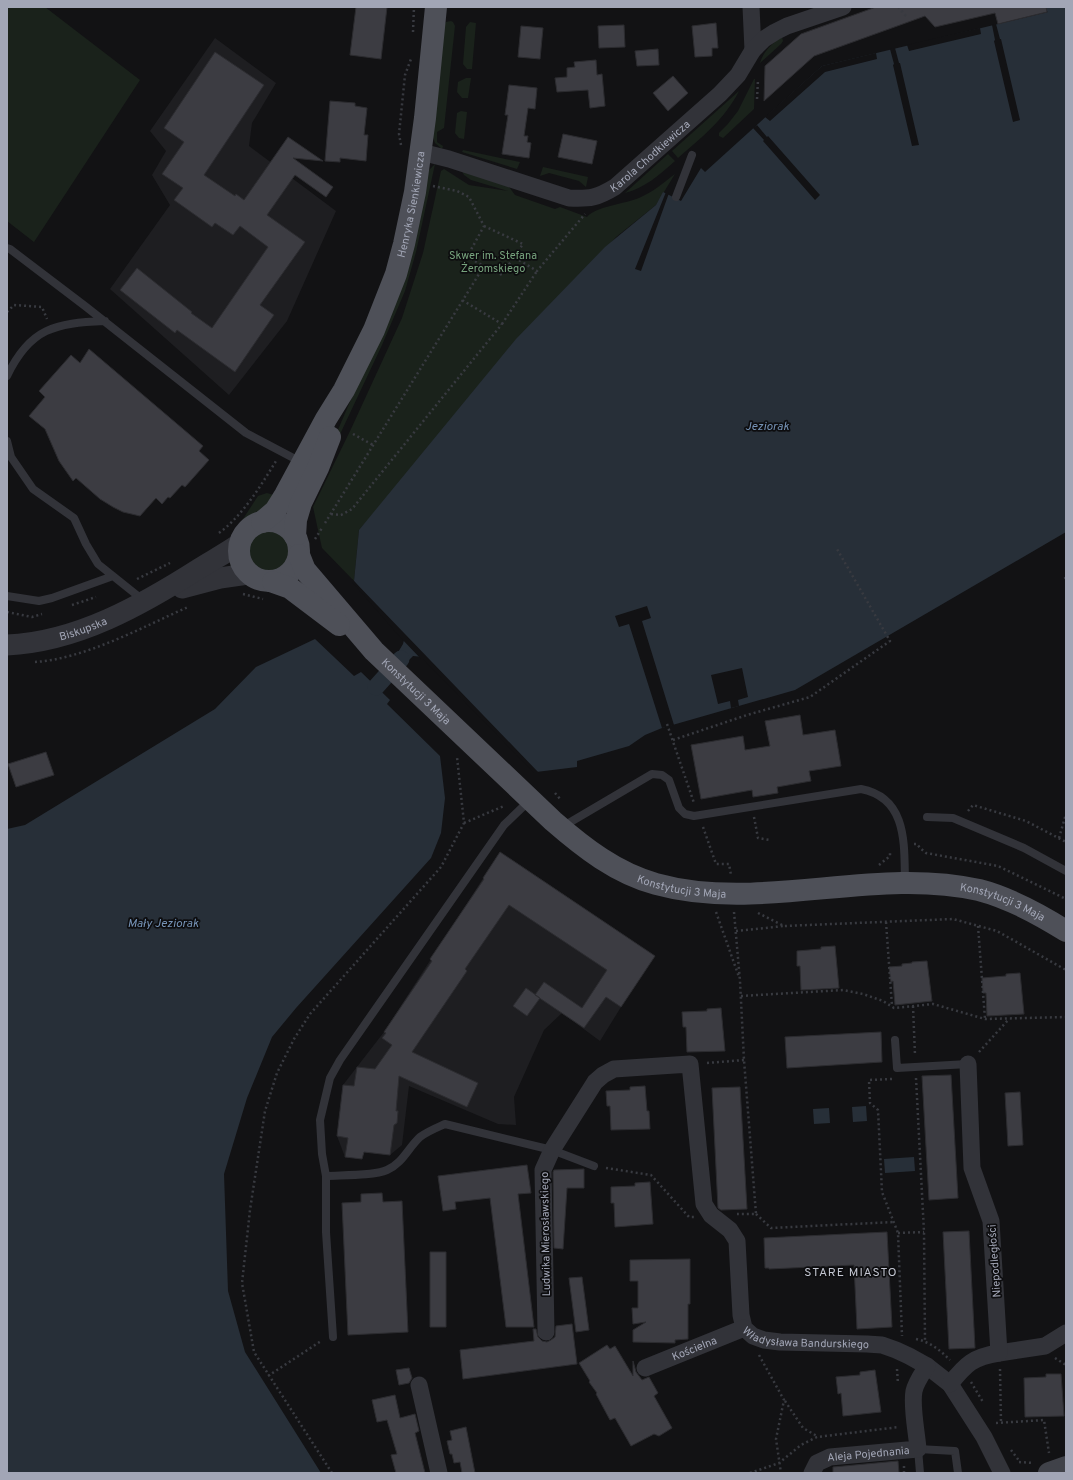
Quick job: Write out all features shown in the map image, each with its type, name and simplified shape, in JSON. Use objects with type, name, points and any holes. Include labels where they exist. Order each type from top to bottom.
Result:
[{"type":"main road","name":"Henryka Sienkiewicza","points":[[262,522],[275,511],[285,495],[326,419],[344,390],[374,330],[396,274],[411,212],[411,150],[436,7]]},
{"type":"main road","name":"Henryka Sienkiewicza","points":[[302,545],[296,520],[300,503],[318,468],[333,429],[344,390]]},
{"type":"main road","points":[[262,522],[280,523],[286,527],[302,545],[294,568],[285,577],[273,582],[260,580],[248,574],[241,564],[238,551],[239,544],[245,532],[262,522]]},
{"type":"main road","name":"Konstytucji 3 Maja","points":[[302,545],[305,570],[374,651],[530,799],[569,823],[578,843],[596,856],[618,868],[655,884],[686,890],[722,893],[748,893],[905,883],[950,886],[979,890],[1023,907],[1066,931]]},
{"type":"main road","name":"Konstytucji 3 Maja","points":[[273,582],[290,588],[374,651]]},
{"type":"street","points":[[751,7],[753,50]]},
{"type":"street","name":"Karola Chodkiewicza","points":[[411,150],[449,158],[569,198],[598,197],[615,187],[720,94],[738,75],[753,50],[764,40],[787,26],[843,7]]},
{"type":"street","name":"Biskupska","points":[[150,599],[239,544]]},
{"type":"street","name":"Biskupska","points":[[7,645],[46,641],[80,631],[150,599],[204,582],[248,574]]},
{"type":"street","name":"Ludwika Mierosławskiego","points":[[546,1332],[543,1170],[552,1150],[595,1082],[603,1075],[614,1069],[690,1064]]},
{"type":"street","name":"Władysława Bandurskiego","points":[[690,1064],[704,1204],[711,1215],[730,1230],[737,1241],[740,1315],[744,1328],[753,1336],[764,1340],[780,1342],[882,1345],[896,1350],[927,1366]]},
{"type":"street","name":"Niepodległości","points":[[968,1064],[972,1168],[991,1221],[999,1353]]},
{"type":"street","name":"Kościelna","points":[[645,1368],[744,1328]]},
{"type":"street","points":[[950,1384],[961,1370],[973,1360],[985,1355],[1045,1346],[1066,1333]]},
{"type":"street","points":[[927,1366],[950,1384],[984,1437],[1001,1472]]},
{"type":"street","name":"Aleja Pojednania","points":[[812,1473],[817,1463],[830,1457],[910,1449],[914,1393],[919,1378],[927,1366]]},
{"type":"street","points":[[419,1385],[439,1473]]},
{"type":"lane","points":[[676,197],[692,156]]},
{"type":"lane","points":[[7,248],[16,253],[246,433],[302,463]]},
{"type":"lane","points":[[7,376],[14,360],[28,342],[50,328],[82,322],[105,322]]},
{"type":"lane","points":[[7,441],[11,457],[33,489],[74,518],[86,544],[98,564],[115,579],[150,599]]},
{"type":"lane","points":[[7,596],[39,601],[115,579]]},
{"type":"lane","points":[[569,823],[652,774],[662,775],[669,780],[679,808],[685,814],[694,816],[861,789],[872,791],[883,798],[893,807],[899,819],[904,845],[905,883]]},
{"type":"lane","points":[[333,1337],[326,1232],[326,1176],[322,1154],[320,1120],[330,1078],[345,1053],[504,825],[530,799]]},
{"type":"lane","points":[[927,818],[953,818],[964,822],[1024,848],[1066,871]]},
{"type":"lane","points":[[895,1040],[897,1068],[968,1064]]},
{"type":"lane","points":[[326,1176],[378,1173],[387,1170],[401,1160],[420,1138],[432,1129],[445,1124],[552,1150],[594,1166]]},
{"type":"lane","points":[[920,1473],[910,1449],[955,1451],[958,1473]]},
{"type":"path","points":[[412,37],[414,7]]},
{"type":"path","points":[[898,7],[907,17]]},
{"type":"path","points":[[411,52],[411,59],[405,75],[399,134],[411,150]]},
{"type":"path","points":[[757,99],[758,80]]},
{"type":"path","points":[[433,186],[457,191],[469,197],[484,226],[523,244],[502,275],[467,257],[484,226]]},
{"type":"path","points":[[331,514],[341,515],[352,509],[502,324],[537,271],[587,212]]},
{"type":"path","points":[[514,257],[537,271]]},
{"type":"path","points":[[325,523],[484,266]]},
{"type":"path","points":[[462,300],[502,324]]},
{"type":"path","points":[[7,312],[14,305],[42,307],[50,328]]},
{"type":"path","points":[[352,434],[373,445]]},
{"type":"path","points":[[218,534],[235,519],[262,484],[282,452]]},
{"type":"path","points":[[302,545],[322,528]]},
{"type":"path","points":[[667,724],[673,740],[747,715],[810,697],[890,640],[837,549]]},
{"type":"path","points":[[1065,577],[1066,582]]},
{"type":"path","points":[[555,793],[569,823]]},
{"type":"path","points":[[464,823],[507,805]]},
{"type":"path","points":[[964,822],[969,808],[973,805],[1026,821],[1066,842]]},
{"type":"path","points":[[752,807],[758,838],[770,840]]},
{"type":"path","points":[[1059,838],[1066,814]]},
{"type":"path","points":[[714,906],[740,981]]},
{"type":"path","points":[[734,911],[740,975]]},
{"type":"path","points":[[886,922],[892,1006]]},
{"type":"path","points":[[736,931],[784,926]]},
{"type":"path","points":[[978,926],[985,1019]]},
{"type":"path","points":[[740,996],[843,990],[863,994],[883,1001],[894,1008],[933,1004],[985,1019],[1066,1017]]},
{"type":"path","points":[[913,1006],[924,1232],[925,1341]]},
{"type":"path","points":[[980,1050],[1010,1018]]},
{"type":"path","points":[[690,1064],[744,1060]]},
{"type":"path","points":[[908,1078],[916,1077]]},
{"type":"path","points":[[892,1079],[869,1080],[870,1102],[878,1110],[882,1192],[898,1233],[902,1336],[890,1360],[895,1365],[897,1370],[899,1391]]},
{"type":"path","points":[[756,1214],[771,1228],[894,1222]]},
{"type":"path","points":[[898,1233],[924,1232]]},
{"type":"path","points":[[268,1376],[324,1339]]},
{"type":"path","points":[[999,1353],[1001,1423]]},
{"type":"path","points":[[758,1354],[784,1400],[803,1428],[817,1437]]},
{"type":"path","points":[[781,1473],[776,1439],[784,1400]]},
{"type":"path","points":[[996,1423],[1044,1420],[1051,1465],[1020,1462],[1001,1472]]},
{"type":"path","points":[[750,1473],[779,1463],[801,1445],[817,1437],[901,1427],[910,1449],[904,1473]]},
{"type":"shaded area","points":[[215,38],[276,83],[252,123],[249,146],[336,211],[287,321],[229,395],[110,289],[170,205],[152,175],[166,151],[150,131]]},
{"type":"shaded area","points":[[500,852],[655,956],[600,1041],[562,1013],[544,1030],[514,1097],[516,1125],[498,1124],[409,1086],[402,1145],[390,1155],[364,1152],[362,1159],[345,1157],[337,1136],[343,1085],[384,1032]]},
{"type":"green space","points":[[7,7],[45,7],[140,80],[34,242],[7,221]]},
{"type":"green space","points":[[451,21],[455,26],[444,128],[437,132],[437,142],[443,146],[442,149],[435,143],[433,137],[444,25],[446,22]]},
{"type":"green space","points":[[470,22],[476,23],[472,69],[467,69],[463,64],[466,27]]},
{"type":"green space","points":[[782,37],[783,41],[781,44],[760,63],[768,48]]},
{"type":"green space","points":[[466,78],[471,78],[468,98],[462,98],[457,92],[458,82]]},
{"type":"green space","points":[[754,79],[754,109],[723,138],[719,136],[719,133],[738,111]]},
{"type":"green space","points":[[739,91],[720,119],[678,158],[672,151]]},
{"type":"green space","points":[[461,111],[467,112],[464,139],[459,138],[455,133],[457,113]]},
{"type":"green space","points":[[463,150],[520,162],[517,169],[462,152]]},
{"type":"green space","points":[[668,154],[675,161],[657,176],[639,188],[625,193]]},
{"type":"green space","points":[[435,164],[416,252],[405,291],[382,345],[326,464],[334,439],[355,390],[429,170]]},
{"type":"green space","points":[[543,167],[588,177],[586,187],[579,181],[549,173],[540,176]]},
{"type":"green space","name":"Skwer im. Stefana Żeromskiego","points":[[444,169],[469,185],[508,191],[471,180],[464,175],[462,171],[507,184],[515,195],[555,209],[560,207],[587,217],[597,210],[644,196],[675,174],[656,205],[616,237],[359,530],[354,581],[322,548],[313,507],[402,318],[423,253],[441,171]]},
{"type":"green space","points":[[267,493],[277,496],[257,513],[247,517],[241,522],[258,496]]},
{"type":"green space","points":[[273,531],[280,534],[286,540],[289,551],[288,559],[280,568],[273,571],[265,571],[258,568],[250,559],[249,547],[252,540],[261,532]]},
{"type":"water","name":"Jeziorak","points":[[1041,7],[1066,7],[1066,532],[795,690],[662,728],[645,735],[629,746],[577,761],[577,767],[536,772],[424,657],[413,656],[406,663],[397,654],[404,640],[354,581],[359,530],[516,339],[605,247],[656,205],[663,192],[681,201],[701,168],[705,172],[822,66],[1048,12]]},
{"type":"water","name":"Mały Jeziorak","points":[[315,639],[354,676],[361,672],[390,700],[387,704],[440,756],[445,798],[441,833],[431,858],[296,1008],[272,1037],[247,1098],[224,1174],[228,1291],[245,1352],[321,1473],[7,1473],[7,829],[25,825],[215,709],[256,667]]},
{"type":"water","points":[[866,1106],[867,1121],[853,1122],[852,1107]]},
{"type":"water","points":[[829,1108],[830,1123],[814,1124],[813,1109]]},
{"type":"water","points":[[914,1157],[915,1171],[885,1173],[884,1159]]},
{"type":"pier","points":[[996,24],[1001,39],[1020,120],[1013,122],[994,41],[992,25]]},
{"type":"pier","points":[[980,28],[981,34],[909,51],[907,45]]},
{"type":"pier","points":[[895,48],[900,63],[919,145],[912,146],[890,49]]},
{"type":"pier","points":[[876,53],[877,59],[825,72],[770,121],[765,117],[822,66]]},
{"type":"pier","points":[[757,125],[820,195],[815,200],[763,141],[764,140],[753,128]]},
{"type":"pier","points":[[666,192],[669,193],[641,271],[635,269]]},
{"type":"pier","points":[[352,579],[539,773],[534,773],[423,659],[421,659],[352,582]]},
{"type":"pier","points":[[647,606],[651,618],[642,621],[674,725],[662,728],[629,624],[619,627],[615,616]]},
{"type":"pier","points":[[397,650],[410,663],[408,665],[405,665],[395,655]]},
{"type":"pier","points":[[742,668],[748,697],[738,700],[739,706],[731,708],[730,701],[718,704],[711,675]]},
{"type":"building","points":[[356,7],[387,7],[381,59],[350,55]]},
{"type":"building","points":[[876,7],[1046,7],[1047,12],[998,24],[995,13],[935,27],[925,16],[814,56],[764,101],[765,66],[801,34]]},
{"type":"building","points":[[716,23],[718,48],[712,48],[712,56],[695,57],[692,26]]},
{"type":"building","points":[[624,25],[625,47],[599,48],[598,26]]},
{"type":"building","points":[[521,26],[543,28],[540,59],[518,57]]},
{"type":"building","points":[[658,49],[659,65],[637,66],[635,51]]},
{"type":"building","points":[[215,52],[264,85],[204,175],[235,196],[236,194],[244,200],[288,137],[323,161],[293,158],[333,187],[326,197],[295,175],[267,215],[305,242],[260,305],[274,315],[235,372],[177,330],[175,333],[120,290],[137,268],[192,312],[191,313],[212,328],[268,247],[240,226],[233,235],[215,223],[212,227],[174,200],[183,188],[162,174],[184,142],[164,128]]},
{"type":"building","points":[[596,60],[597,75],[602,74],[605,106],[590,108],[588,90],[557,92],[555,78],[567,77],[567,68],[575,67],[574,62]]},
{"type":"building","points":[[673,76],[688,93],[668,111],[653,93]]},
{"type":"building","points":[[509,85],[537,88],[535,109],[528,108],[524,136],[528,136],[527,142],[531,143],[529,158],[502,154],[508,115],[505,115]]},
{"type":"building","points":[[330,101],[355,103],[355,106],[367,108],[364,135],[368,135],[366,161],[340,158],[340,162],[325,161]]},
{"type":"building","points":[[563,134],[597,141],[592,164],[558,157]]},
{"type":"building","points":[[89,349],[203,446],[199,451],[209,460],[185,487],[182,485],[162,504],[156,498],[140,516],[123,512],[113,507],[100,499],[76,478],[73,481],[59,461],[45,429],[29,416],[45,397],[39,391],[71,355],[80,363]]},
{"type":"building","points":[[800,715],[803,735],[835,730],[841,766],[809,771],[811,781],[777,787],[778,793],[753,797],[752,790],[701,799],[691,745],[743,736],[745,750],[770,746],[765,721]]},
{"type":"building","points":[[46,752],[54,775],[16,787],[8,764]]},
{"type":"building","points":[[500,852],[655,956],[621,1007],[606,997],[584,1028],[535,995],[544,982],[582,1008],[607,970],[509,905],[465,969],[467,971],[412,1052],[478,1083],[467,1107],[399,1076],[396,1111],[398,1111],[397,1123],[394,1125],[390,1155],[364,1152],[362,1159],[345,1157],[348,1138],[337,1136],[343,1085],[354,1086],[357,1067],[375,1069],[392,1045],[382,1038],[386,1033],[384,1032],[432,961],[430,959],[484,879],[483,878]]},
{"type":"building","points":[[835,946],[839,988],[801,990],[800,966],[797,966],[797,951]]},
{"type":"building","points":[[927,961],[932,1001],[895,1005],[893,981],[891,982],[889,967],[902,966],[902,964],[912,962]]},
{"type":"building","points":[[1020,973],[1024,1014],[987,1016],[986,993],[983,993],[982,978]]},
{"type":"building","points":[[526,988],[540,998],[527,1016],[513,1006]]},
{"type":"building","points":[[721,1008],[725,1051],[687,1052],[686,1027],[683,1027],[682,1012],[707,1011],[707,1009]]},
{"type":"building","points":[[881,1032],[882,1062],[787,1068],[785,1037]]},
{"type":"building","points":[[951,1075],[958,1198],[929,1200],[922,1076]]},
{"type":"building","points":[[645,1086],[650,1129],[611,1130],[610,1106],[607,1106],[606,1091],[630,1090],[630,1087]]},
{"type":"building","points":[[740,1087],[747,1209],[721,1210],[718,1208],[712,1088]]},
{"type":"building","points":[[1020,1092],[1023,1145],[1008,1146],[1005,1093]]},
{"type":"building","points":[[527,1165],[531,1193],[518,1194],[534,1327],[506,1327],[490,1198],[455,1202],[456,1209],[443,1211],[438,1176]]},
{"type":"building","points":[[584,1169],[584,1188],[567,1188],[563,1249],[554,1248],[553,1172],[554,1170]]},
{"type":"building","points":[[650,1182],[653,1224],[615,1227],[614,1203],[611,1203],[611,1187],[635,1186],[635,1183]]},
{"type":"building","points":[[382,1193],[383,1202],[402,1201],[408,1332],[348,1335],[342,1203],[361,1202],[361,1194]]},
{"type":"building","points":[[969,1231],[975,1348],[949,1349],[943,1232]]},
{"type":"building","points":[[887,1232],[892,1327],[857,1329],[854,1265],[765,1268],[764,1238]]},
{"type":"building","points":[[430,1252],[446,1252],[446,1327],[430,1327]]},
{"type":"building","points":[[690,1259],[688,1339],[675,1340],[675,1343],[633,1342],[633,1330],[646,1322],[633,1324],[632,1308],[638,1308],[638,1281],[630,1281],[630,1260]]},
{"type":"building","points":[[582,1277],[589,1330],[576,1332],[569,1278]]},
{"type":"building","points":[[572,1324],[577,1364],[463,1379],[460,1350],[534,1341],[533,1329],[536,1329],[538,1337],[542,1341],[547,1342],[555,1337],[556,1326]]},
{"type":"building","points":[[607,1345],[610,1349],[615,1346],[633,1376],[633,1361],[636,1372],[642,1380],[649,1377],[658,1393],[654,1396],[672,1428],[659,1436],[654,1434],[631,1446],[615,1418],[610,1420],[596,1394],[597,1393],[589,1382],[590,1381],[579,1363]]},
{"type":"building","points":[[409,1368],[412,1378],[409,1383],[399,1385],[396,1370]]},
{"type":"building","points":[[875,1370],[881,1412],[843,1416],[841,1393],[838,1394],[836,1377],[860,1375],[860,1372]]},
{"type":"building","points":[[1046,1374],[1061,1374],[1064,1416],[1025,1417],[1024,1378],[1046,1377]]},
{"type":"building","points":[[395,1395],[400,1418],[415,1414],[419,1431],[415,1433],[425,1473],[396,1473],[391,1455],[397,1454],[387,1420],[377,1422],[372,1400]]},
{"type":"building","points":[[466,1427],[475,1473],[462,1473],[460,1462],[454,1463],[447,1441],[452,1440],[450,1431]]},
{"type":"building","points":[[898,1461],[899,1473],[833,1473],[833,1467]]},
{"type":"waterway","points":[[376,687],[401,659]]},
{"type":"district","name":"STARE MIASTO","points":[[851,1272]]}]
